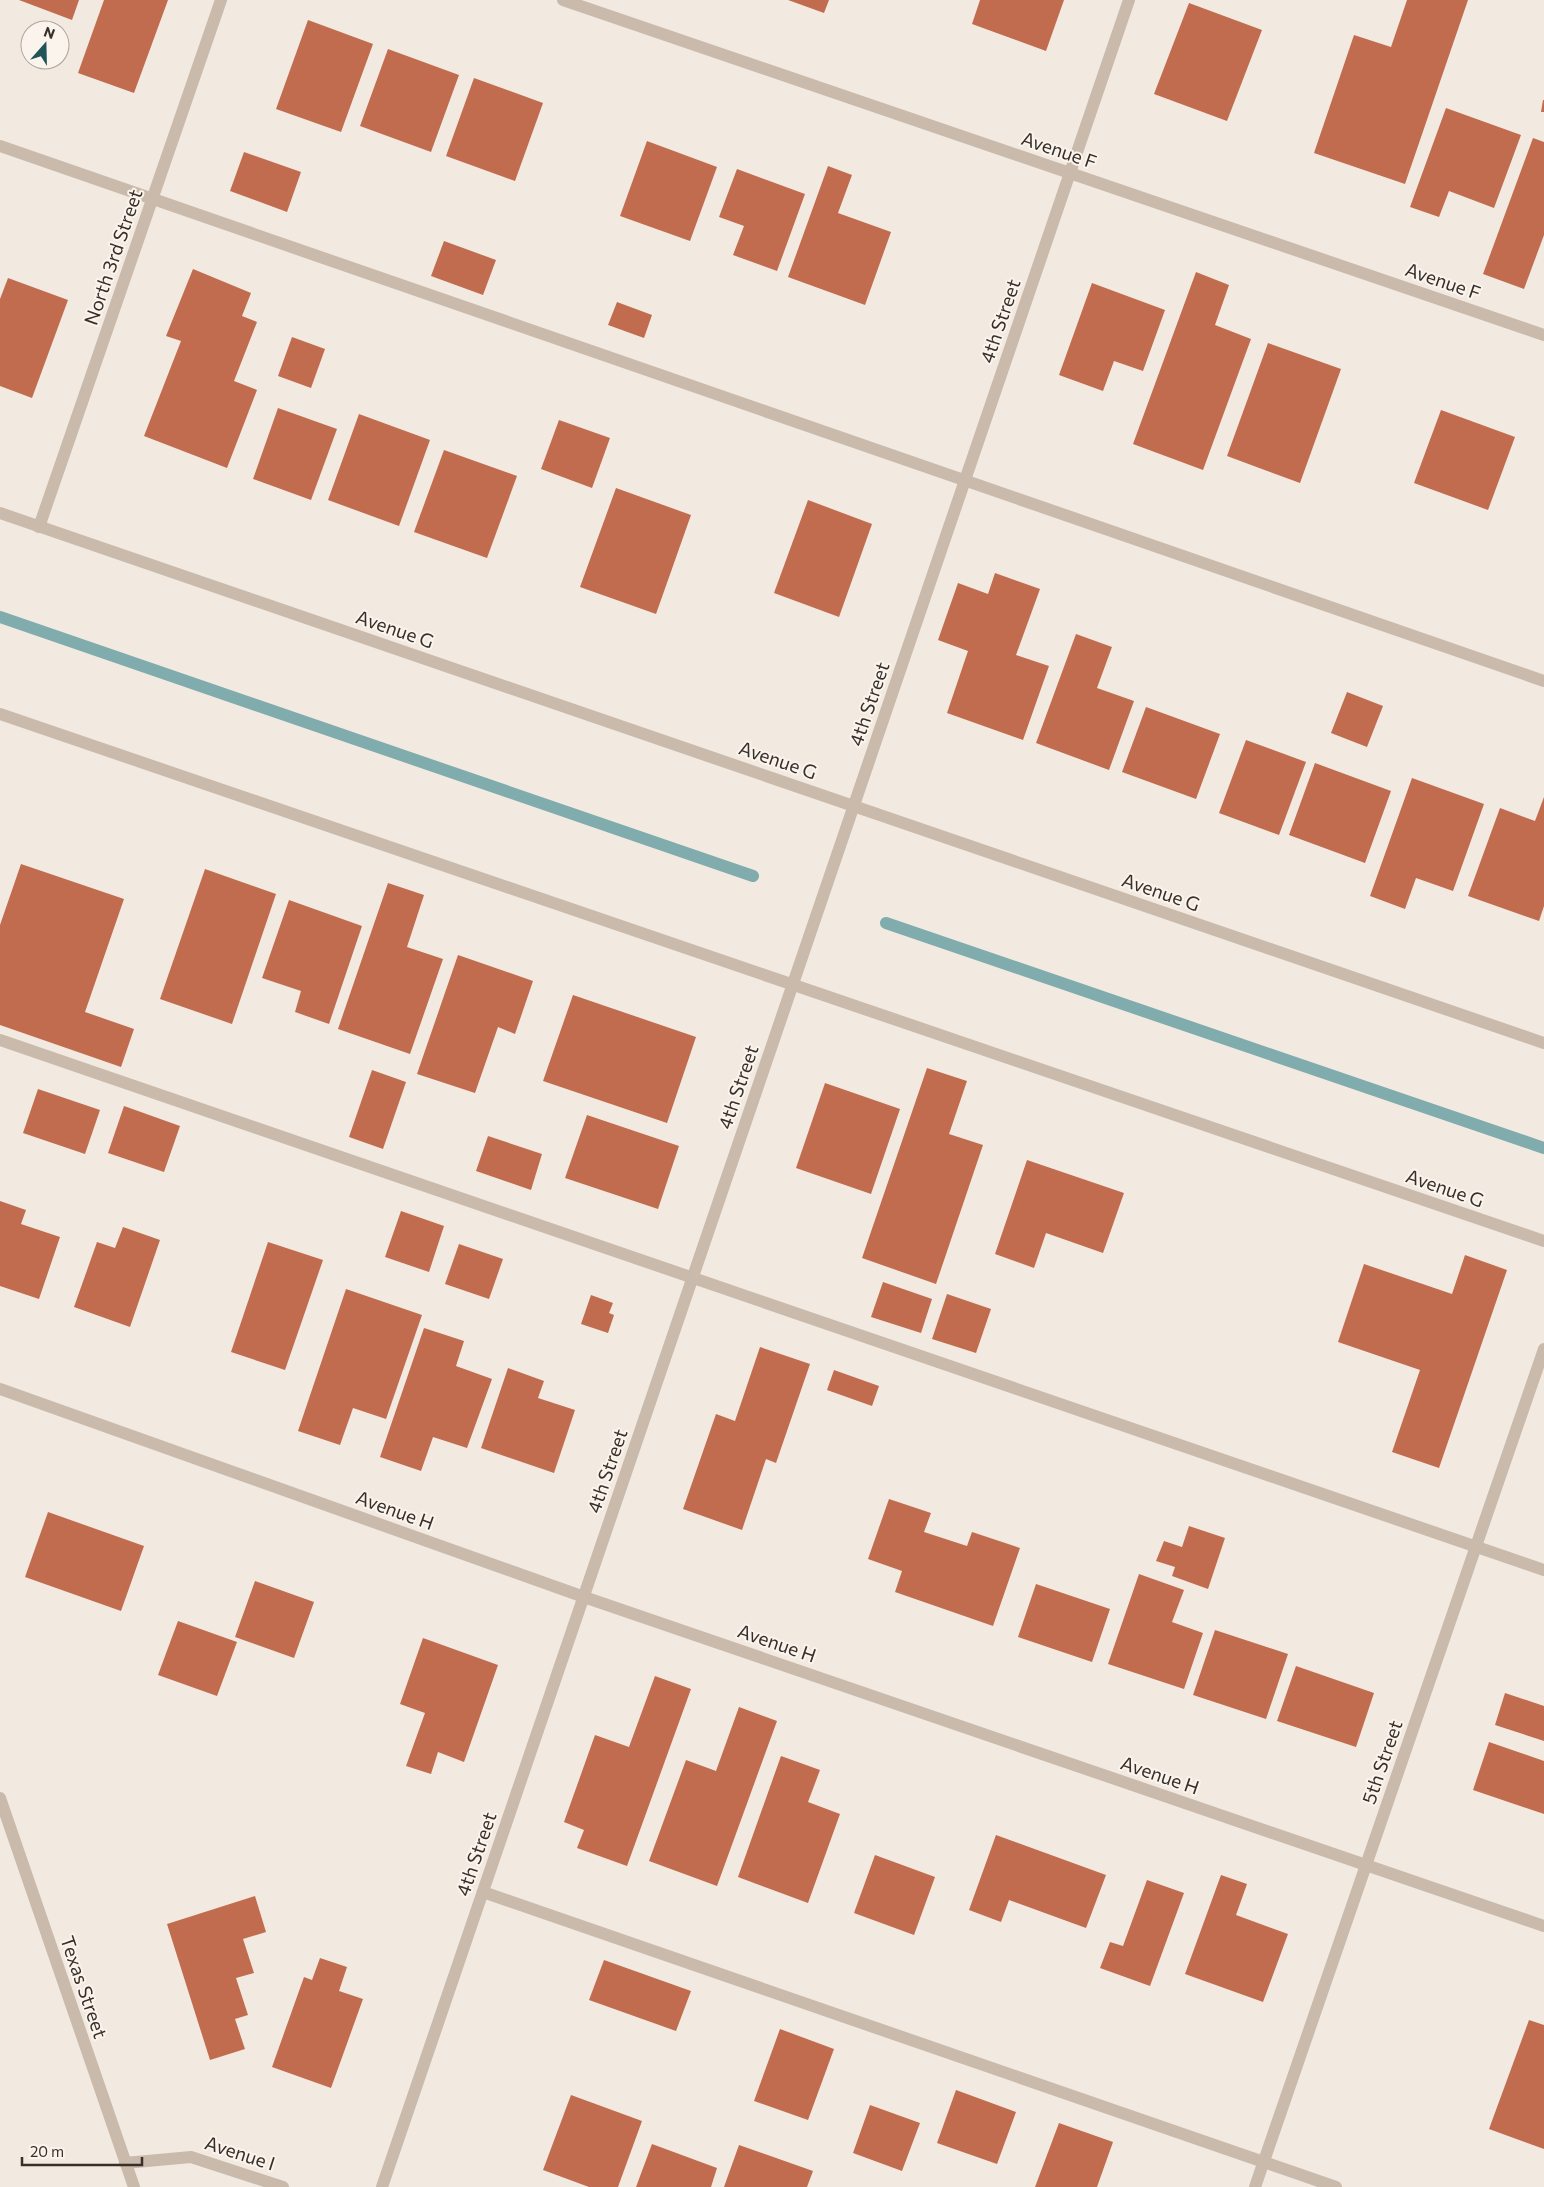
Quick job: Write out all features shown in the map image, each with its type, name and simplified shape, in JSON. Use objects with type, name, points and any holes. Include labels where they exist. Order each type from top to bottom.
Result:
[{"type":"street","name":"North 3rd Street","points":[[40,527],[221,0]]},
{"type":"street","name":"Avenue F","points":[[563,0],[1544,336]]},
{"type":"street","name":"4th Street","points":[[382,2187],[1129,0]]},
{"type":"street","points":[[0,146],[1544,681]]},
{"type":"street","name":"Avenue G","points":[[0,512],[1544,1043]]},
{"type":"street","name":"Avenue G","points":[[0,714],[1544,1241]]},
{"type":"street","points":[[0,1040],[1544,1570]]},
{"type":"street","name":"5th Street","points":[[1255,2187],[1544,1350]]},
{"type":"street","name":"Avenue H","points":[[0,1389],[584,1597],[1544,1926]]},
{"type":"street","name":"Texas Street","points":[[0,1798],[134,2187]]},
{"type":"street","points":[[483,1892],[1336,2187]]},
{"type":"street","name":"Avenue I","points":[[125,2163],[190,2156],[283,2187]]},
{"type":"building","points":[[19,0],[79,0],[72,20]]},
{"type":"building","points":[[104,0],[168,0],[134,93],[78,73]]},
{"type":"building","points":[[788,0],[829,0],[824,13]]},
{"type":"building","points":[[980,0],[1064,0],[1046,51],[972,24]]},
{"type":"building","points":[[1407,0],[1468,0],[1405,184],[1314,153],[1354,35],[1391,47]]},
{"type":"building","points":[[1189,3],[1262,30],[1227,121],[1154,94]]},
{"type":"building","points":[[308,20],[373,44],[341,132],[276,109]]},
{"type":"building","points":[[388,49],[459,75],[431,152],[360,126]]},
{"type":"building","points":[[474,78],[543,103],[515,181],[446,156]]},
{"type":"building","points":[[1543,100],[1544,112],[1541,112]]},
{"type":"building","points":[[1446,108],[1521,135],[1494,208],[1449,191],[1439,217],[1410,207]]},
{"type":"building","points":[[1533,138],[1544,142],[1544,235],[1524,289],[1483,274]]},
{"type":"building","points":[[647,141],[717,167],[690,241],[620,216]]},
{"type":"building","points":[[244,152],[301,172],[287,212],[230,191]]},
{"type":"building","points":[[828,166],[852,175],[838,213],[891,232],[865,305],[788,277]]},
{"type":"building","points":[[737,169],[805,194],[777,271],[733,255],[744,226],[719,217]]},
{"type":"building","points":[[444,241],[496,260],[483,295],[431,276]]},
{"type":"building","points":[[193,269],[251,293],[242,316],[257,322],[234,381],[257,390],[227,468],[144,436],[181,341],[166,336]]},
{"type":"building","points":[[1196,272],[1229,285],[1215,325],[1251,339],[1203,470],[1133,444]]},
{"type":"building","points":[[8,278],[68,300],[32,398],[0,386],[0,299]]},
{"type":"building","points":[[1092,283],[1165,310],[1143,371],[1114,361],[1103,391],[1059,375]]},
{"type":"building","points":[[617,302],[652,315],[644,338],[608,325]]},
{"type":"building","points":[[292,337],[325,349],[311,388],[278,376]]},
{"type":"building","points":[[1268,343],[1341,369],[1300,483],[1227,456]]},
{"type":"building","points":[[278,408],[337,429],[311,500],[253,479]]},
{"type":"building","points":[[1441,410],[1515,437],[1488,510],[1414,483]]},
{"type":"building","points":[[359,414],[430,440],[399,526],[328,500]]},
{"type":"building","points":[[559,420],[610,438],[592,488],[541,469]]},
{"type":"building","points":[[444,450],[517,476],[487,558],[414,532]]},
{"type":"building","points":[[616,488],[691,515],[656,614],[580,587]]},
{"type":"building","points":[[808,500],[872,524],[839,617],[774,593]]},
{"type":"building","points":[[995,573],[1040,589],[1016,655],[1049,666],[1023,740],[947,713],[968,651],[938,640],[958,583],[988,594]]},
{"type":"building","points":[[1076,634],[1112,647],[1097,688],[1134,701],[1109,770],[1036,743]]},
{"type":"building","points":[[1347,692],[1383,706],[1367,747],[1331,733]]},
{"type":"building","points":[[1146,707],[1220,734],[1196,799],[1122,772]]},
{"type":"building","points":[[1246,740],[1306,762],[1279,835],[1219,813]]},
{"type":"building","points":[[1315,763],[1391,791],[1365,863],[1289,835]]},
{"type":"building","points":[[1412,778],[1484,804],[1453,891],[1416,878],[1405,909],[1370,896]]},
{"type":"building","points":[[1544,797],[1544,906],[1539,921],[1468,896],[1500,808],[1535,821]]},
{"type":"building","points":[[21,864],[124,899],[85,1012],[134,1029],[121,1067],[0,1025],[0,925]]},
{"type":"building","points":[[205,869],[276,894],[232,1024],[160,999]]},
{"type":"building","points":[[388,883],[424,895],[407,947],[443,959],[410,1054],[338,1029]]},
{"type":"building","points":[[289,900],[362,926],[329,1024],[295,1012],[301,991],[262,978]]},
{"type":"building","points":[[458,955],[533,981],[515,1034],[498,1027],[475,1093],[417,1074]]},
{"type":"building","points":[[573,995],[696,1037],[667,1123],[543,1081]]},
{"type":"building","points":[[927,1068],[967,1081],[949,1134],[983,1145],[936,1284],[862,1258]]},
{"type":"building","points":[[372,1070],[406,1082],[383,1149],[349,1137]]},
{"type":"building","points":[[825,1083],[900,1109],[871,1194],[796,1168]]},
{"type":"building","points":[[38,1089],[100,1110],[85,1154],[23,1133]]},
{"type":"building","points":[[124,1106],[180,1126],[164,1172],[108,1153]]},
{"type":"building","points":[[587,1115],[679,1146],[658,1209],[565,1178]]},
{"type":"building","points":[[488,1136],[542,1154],[531,1190],[476,1171]]},
{"type":"building","points":[[1027,1160],[1124,1193],[1103,1253],[1046,1233],[1034,1268],[995,1254]]},
{"type":"building","points":[[0,1201],[26,1210],[21,1224],[60,1237],[39,1299],[0,1286]]},
{"type":"building","points":[[401,1211],[444,1226],[429,1272],[385,1257]]},
{"type":"building","points":[[123,1227],[160,1240],[130,1327],[74,1307],[97,1242],[115,1248]]},
{"type":"building","points":[[268,1242],[323,1260],[285,1370],[231,1352]]},
{"type":"building","points":[[459,1244],[503,1259],[489,1299],[445,1284]]},
{"type":"building","points":[[1465,1255],[1507,1270],[1439,1468],[1392,1452],[1420,1370],[1338,1342],[1364,1264],[1452,1294]]},
{"type":"building","points":[[883,1282],[932,1299],[921,1333],[871,1317]]},
{"type":"building","points":[[346,1289],[422,1315],[386,1419],[353,1408],[340,1445],[298,1431]]},
{"type":"building","points":[[947,1294],[991,1309],[976,1353],[932,1339]]},
{"type":"building","points":[[591,1295],[613,1303],[609,1313],[614,1315],[608,1333],[581,1324]]},
{"type":"building","points":[[424,1328],[464,1341],[456,1366],[492,1379],[467,1448],[433,1437],[421,1471],[380,1457]]},
{"type":"building","points":[[760,1347],[810,1364],[776,1463],[766,1459],[742,1530],[683,1509],[716,1414],[735,1421]]},
{"type":"building","points":[[508,1368],[544,1381],[538,1398],[575,1410],[554,1473],[481,1448]]},
{"type":"building","points":[[834,1370],[879,1386],[872,1406],[827,1390]]},
{"type":"building","points":[[889,1499],[931,1513],[924,1532],[967,1546],[972,1532],[1020,1548],[993,1626],[895,1592],[902,1571],[868,1559]]},
{"type":"building","points":[[48,1512],[144,1546],[121,1611],[25,1577]]},
{"type":"building","points":[[1189,1526],[1225,1538],[1208,1589],[1172,1576],[1175,1567],[1156,1561],[1164,1541],[1182,1547]]},
{"type":"building","points":[[1139,1574],[1184,1590],[1172,1622],[1203,1633],[1184,1689],[1108,1664]]},
{"type":"building","points":[[255,1581],[314,1602],[294,1658],[235,1637]]},
{"type":"building","points":[[1036,1584],[1110,1609],[1092,1662],[1018,1637]]},
{"type":"building","points":[[178,1621],[237,1642],[217,1696],[158,1675]]},
{"type":"building","points":[[1215,1630],[1288,1654],[1266,1719],[1193,1695]]},
{"type":"building","points":[[423,1638],[498,1665],[464,1762],[438,1752],[431,1774],[406,1766],[425,1713],[400,1704]]},
{"type":"building","points":[[1296,1666],[1374,1693],[1356,1747],[1277,1721]]},
{"type":"building","points":[[655,1676],[691,1689],[627,1866],[577,1848],[584,1830],[564,1822],[595,1735],[629,1747]]},
{"type":"building","points":[[1505,1693],[1544,1706],[1544,1741],[1495,1725]]},
{"type":"building","points":[[739,1707],[777,1721],[717,1886],[649,1861],[686,1760],[716,1771]]},
{"type":"building","points":[[1489,1742],[1544,1761],[1544,1814],[1473,1790]]},
{"type":"building","points":[[781,1756],[820,1770],[808,1802],[840,1814],[808,1903],[738,1877]]},
{"type":"building","points":[[996,1835],[1106,1875],[1086,1928],[1009,1900],[1001,1922],[969,1910]]},
{"type":"building","points":[[875,1855],[935,1877],[914,1935],[854,1913]]},
{"type":"building","points":[[1221,1875],[1247,1884],[1236,1915],[1288,1934],[1263,2002],[1185,1974]]},
{"type":"building","points":[[1147,1880],[1184,1893],[1150,1986],[1100,1968],[1110,1942],[1123,1946]]},
{"type":"building","points":[[255,1896],[266,1932],[243,1939],[254,1973],[236,1978],[248,2015],[235,2019],[245,2049],[210,2060],[167,1924]]},
{"type":"building","points":[[320,1958],[347,1967],[339,1991],[363,1999],[331,2088],[272,2067],[304,1977],[312,1980]]},
{"type":"building","points":[[604,1960],[691,1991],[676,2031],[589,2000]]},
{"type":"building","points":[[1529,2020],[1544,2025],[1544,2149],[1489,2129]]},
{"type":"building","points":[[780,2029],[834,2049],[808,2120],[754,2101]]},
{"type":"building","points":[[956,2090],[1016,2112],[997,2164],[937,2143]]},
{"type":"building","points":[[571,2095],[642,2121],[618,2187],[589,2187],[543,2170]]},
{"type":"building","points":[[870,2105],[920,2123],[902,2171],[853,2153]]},
{"type":"building","points":[[1059,2123],[1113,2142],[1097,2187],[1035,2187]]},
{"type":"building","points":[[652,2144],[717,2168],[711,2187],[636,2187]]},
{"type":"building","points":[[739,2145],[813,2171],[807,2187],[724,2187]]},
{"type":"waterway","points":[[0,617],[753,876]]},
{"type":"waterway","points":[[886,923],[1544,1148]]}]
